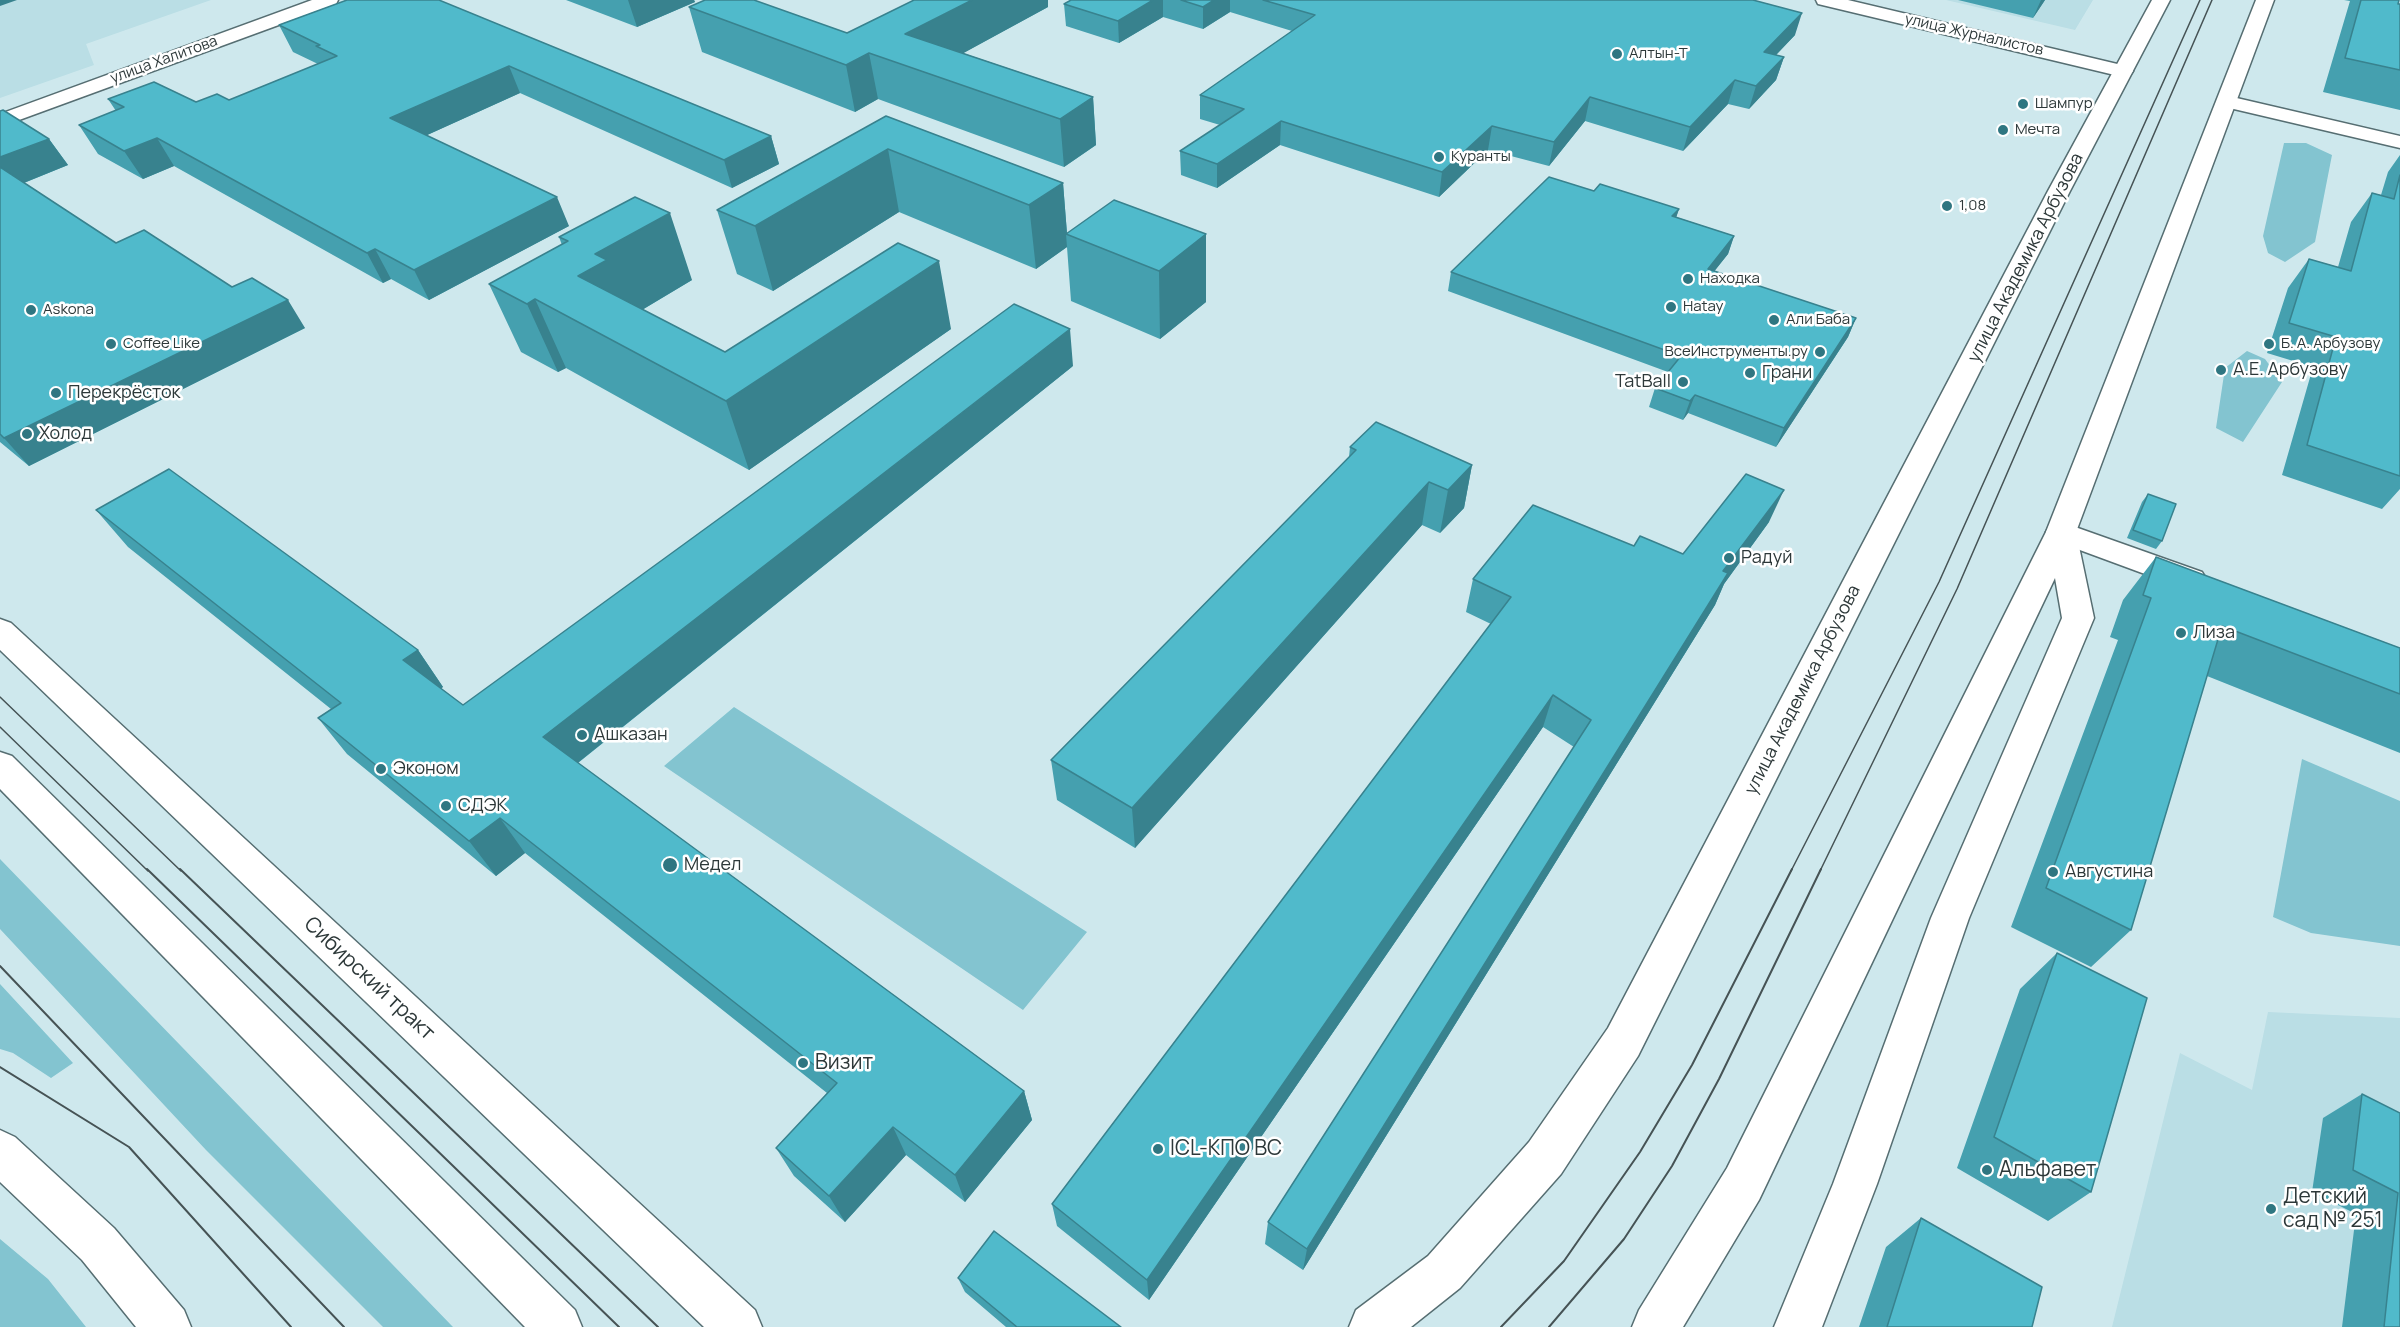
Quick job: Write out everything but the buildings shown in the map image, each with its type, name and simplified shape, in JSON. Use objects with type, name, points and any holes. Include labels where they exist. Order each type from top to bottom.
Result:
[{"type":"main road","name":"улица Халитова","points":[[0,120],[328,0]]},
{"type":"main road","name":"улица Журналистов","points":[[1825,0],[2123,70]]},
{"type":"main road","name":"улица Академика Арбузова","points":[[1373,1327],[1444,1272],[1545,1158],[1623,1042],[2161,0]]},
{"type":"main road","points":[[1656,1327],[1743,1184],[2061,532],[2228,102],[2265,0]]},
{"type":"main road","points":[[2228,102],[2400,142]]},
{"type":"main road","points":[[2061,532],[2218,590]]},
{"type":"main road","points":[[1798,1327],[1855,1184],[1950,918],[2078,618],[2061,532]]},
{"type":"main road","name":"Сибирский тракт","points":[[0,631],[738,1327]]},
{"type":"main road","points":[[0,766],[558,1327]]},
{"type":"main road","points":[[0,1152],[98,1244],[167,1327]]},
{"type":"shaded area","points":[[0,0],[211,0],[86,44],[94,65],[0,98]]},
{"type":"shaded area","points":[[1946,0],[2093,0],[2075,30]]},
{"type":"shaded area","points":[[2284,143],[2306,143],[2332,155],[2315,242],[2285,262],[2268,253],[2263,236]]},
{"type":"shaded area","points":[[2247,351],[2265,359],[2282,382],[2243,442],[2216,428],[2225,368]]},
{"type":"shaded area","points":[[734,707],[1087,932],[1023,1010],[664,766]]},
{"type":"shaded area","points":[[2302,759],[2400,801],[2400,946],[2311,933],[2273,917]]},
{"type":"shaded area","points":[[0,859],[453,1327],[383,1327],[206,1150],[0,929]]},
{"type":"shaded area","points":[[0,984],[73,1063],[51,1078],[13,1053],[0,1049]]},
{"type":"shaded area","name":"Детский сад № 251","points":[[2268,1012],[2400,1018],[2400,1327],[2112,1327],[2180,1053],[2252,1090]]},
{"type":"shaded area","points":[[0,1239],[48,1279],[86,1327],[0,1327]]},
{"type":"tram line","points":[[1791,871],[1939,582],[2200,0]]},
{"type":"tram line","points":[[1820,871],[1957,589],[2212,0]]},
{"type":"tram line","points":[[0,697],[181,871]]},
{"type":"tram line","points":[[0,727],[148,871]]},
{"type":"tram line","points":[[147,869],[619,1327]]},
{"type":"tram line","points":[[180,869],[658,1327]]},
{"type":"tram line","points":[[1501,1327],[1564,1261],[1640,1152],[1692,1065],[1792,869]]},
{"type":"tram line","points":[[1549,1327],[1624,1239],[1672,1166],[1719,1079],[1821,869]]},
{"type":"tram line","points":[[0,966],[344,1327]]},
{"type":"tram line","points":[[0,1067],[129,1147],[291,1327]]},
{"type":"place","name":"Алтын-Т","points":[[1617,54]]},
{"type":"place","name":"Шампур","points":[[2023,104]]},
{"type":"place","name":"Мечта","points":[[2003,130]]},
{"type":"place","name":"Куранты","points":[[1439,157]]},
{"type":"place","name":"1,08","points":[[1947,206]]},
{"type":"place","name":"Находка","points":[[1688,279]]},
{"type":"place","name":"Hatay","points":[[1671,307]]},
{"type":"place","name":"Askona","points":[[31,310]]},
{"type":"place","name":"Али Баба","points":[[1774,320]]},
{"type":"place","name":"Coffee Like","points":[[111,344]]},
{"type":"place","name":"Б. А. Арбузову","points":[[2269,344]]},
{"type":"place","name":"ВсеИнструменты.ру","points":[[1820,352]]},
{"type":"place","name":"А.Е. Арбузову","points":[[2221,370]]},
{"type":"place","name":"Грани","points":[[1750,373]]},
{"type":"place","name":"TatBall","points":[[1683,382]]},
{"type":"place","name":"Перекрёсток","points":[[56,393]]},
{"type":"place","name":"Холод","points":[[27,434]]},
{"type":"place","name":"Радуй","points":[[1729,558]]},
{"type":"place","name":"Лиза","points":[[2181,633]]},
{"type":"place","name":"Ашказан","points":[[582,735]]},
{"type":"place","name":"Эконом","points":[[381,769]]},
{"type":"place","name":"СДЭК","points":[[446,806]]},
{"type":"place","name":"Медел","points":[[670,865]]},
{"type":"place","name":"Августина","points":[[2053,872]]},
{"type":"place","name":"Визит","points":[[803,1063]]},
{"type":"place","name":"ICL-КПО ВС","points":[[1158,1149]]},
{"type":"place","name":"Альфавет","points":[[1987,1170]]},
{"type":"place","name":"Детский сад № 251","points":[[2271,1209]]}]
